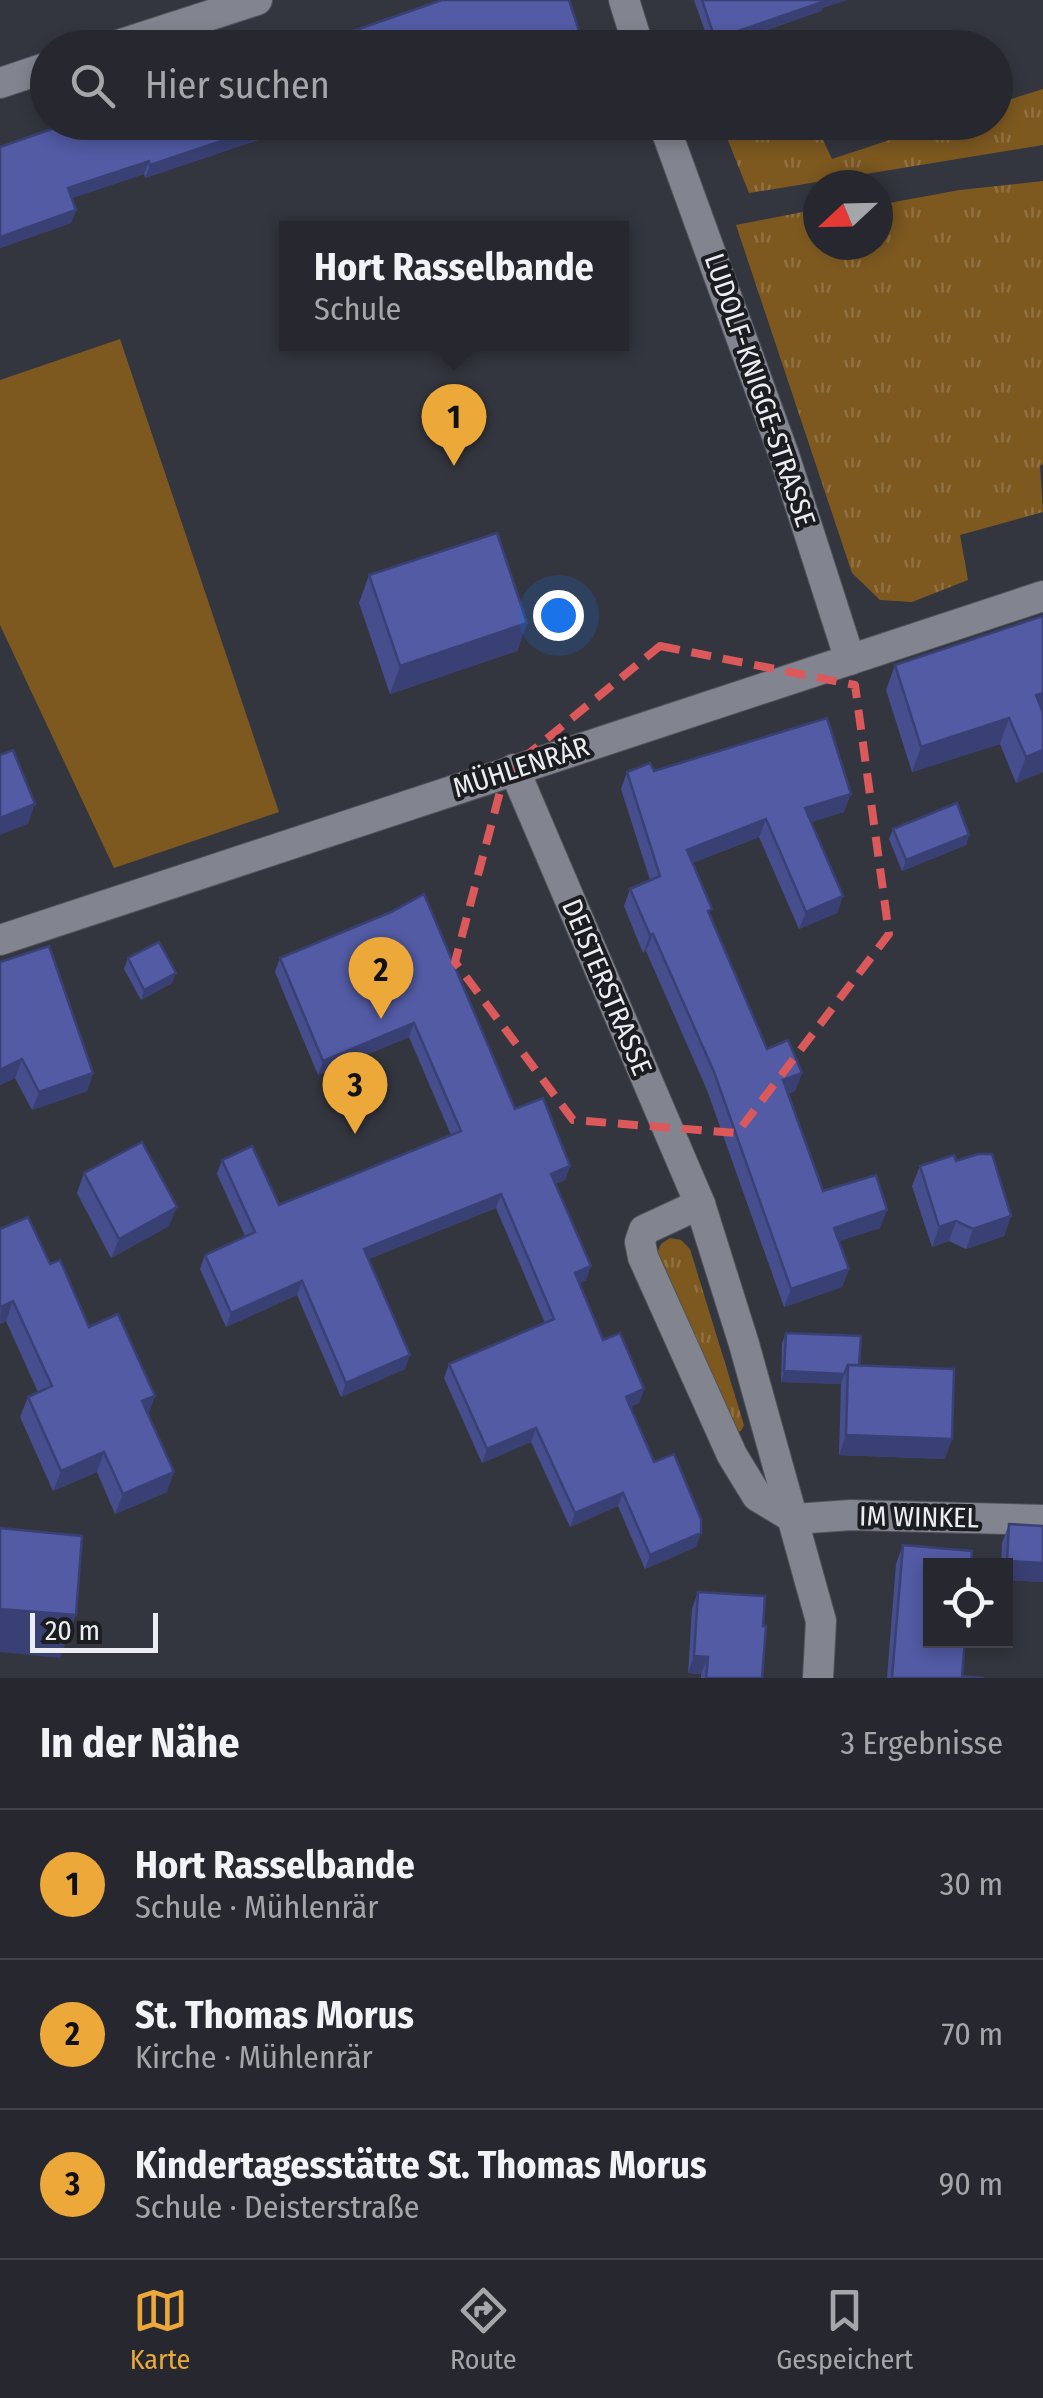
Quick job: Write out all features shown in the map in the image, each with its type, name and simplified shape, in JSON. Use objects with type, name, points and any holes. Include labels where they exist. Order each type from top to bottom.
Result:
[{"type":"street","points":[[165,30],[258,0]]},
{"type":"street","points":[[624,0],[633,30]]},
{"type":"street","points":[[0,83],[30,74]]},
{"type":"street","name":"LUDOLF-KNIGGE-STRASSE","points":[[670,140],[784,455],[850,660]]},
{"type":"street","name":"MÜHLENRÄR","points":[[0,940],[1043,596]]},
{"type":"street","name":"DEISTERSTRASSE","points":[[514,769],[700,1204],[795,1518],[822,1621],[818,1678]]},
{"type":"street","points":[[700,1204],[644,1230],[640,1242],[643,1257],[732,1455],[758,1496],[795,1518]]},
{"type":"street","name":"IM WINKEL","points":[[795,1518],[851,1515],[1043,1520]]},
{"type":"highlighted area","points":[[660,646],[855,685],[889,934],[737,1133],[573,1120],[455,962],[505,773]]},
{"type":"green space","points":[[1043,89],[1043,145],[890,170],[803,170],[803,184],[749,193],[728,140],[823,140],[832,159],[890,140],[1013,140],[1013,99]]},
{"type":"green space","points":[[1043,181],[1040,466],[1043,512],[960,535],[968,580],[912,602],[880,600],[852,573],[736,225],[803,212],[803,260],[893,260],[893,202]]},
{"type":"green space","points":[[120,339],[279,812],[114,868],[0,625],[0,380]]},
{"type":"green space","points":[[670,1238],[681,1240],[690,1249],[744,1425],[741,1431],[735,1433],[657,1254],[661,1244]]},
{"type":"building","points":[[442,0],[569,0],[579,30],[356,30]]},
{"type":"building","points":[[702,0],[825,1],[741,30],[712,30]]},
{"type":"building","points":[[30,137],[30,140],[224,140],[68,188],[76,210],[0,237],[0,147]]},
{"type":"building","points":[[497,533],[527,623],[400,666],[369,575]]},
{"type":"building","points":[[1043,616],[1043,693],[1036,695],[1043,713],[1043,750],[1026,757],[1009,718],[921,747],[895,665]]},
{"type":"building","points":[[827,718],[851,794],[805,808],[843,896],[806,912],[766,819],[687,850],[712,909],[708,911],[767,1049],[788,1040],[802,1073],[783,1080],[823,1191],[876,1175],[887,1210],[834,1228],[849,1269],[791,1289],[714,1072],[630,889],[660,876],[627,772],[650,763],[654,771]]},
{"type":"building","points":[[13,750],[35,804],[0,818],[0,755]]},
{"type":"building","points":[[957,803],[969,835],[906,860],[893,829]]},
{"type":"building","points":[[424,894],[515,1109],[543,1098],[570,1166],[551,1174],[591,1266],[575,1273],[603,1340],[620,1333],[644,1389],[626,1397],[654,1462],[674,1454],[701,1519],[701,1533],[650,1555],[623,1493],[575,1513],[536,1428],[487,1449],[449,1364],[554,1319],[501,1194],[364,1249],[410,1355],[346,1383],[302,1281],[231,1313],[205,1255],[255,1232],[222,1160],[252,1146],[279,1205],[461,1131],[414,1023],[323,1061],[280,958],[391,912]]},
{"type":"building","points":[[159,942],[176,973],[144,990],[128,958]]},
{"type":"building","points":[[49,946],[93,1073],[39,1092],[22,1059],[0,1070],[0,962]]},
{"type":"building","points":[[142,1142],[177,1207],[119,1239],[84,1173]]},
{"type":"building","points":[[992,1154],[1011,1216],[973,1229],[956,1221],[939,1227],[920,1166],[954,1155],[956,1161]]},
{"type":"building","points":[[28,1217],[50,1264],[60,1260],[89,1327],[118,1314],[155,1396],[142,1401],[174,1472],[123,1494],[104,1452],[61,1471],[28,1397],[52,1386],[13,1301],[0,1305],[0,1229]]},
{"type":"building","points":[[786,1333],[861,1336],[859,1365],[848,1365],[844,1374],[784,1371]]},
{"type":"building","points":[[848,1365],[954,1369],[952,1439],[846,1435]]},
{"type":"building","points":[[1009,1524],[1043,1526],[1043,1563],[1007,1558]]},
{"type":"building","points":[[0,1528],[82,1536],[76,1615],[0,1609]]},
{"type":"building","points":[[903,1545],[972,1551],[972,1558],[923,1558],[923,1648],[964,1648],[962,1676],[984,1678],[892,1678]]},
{"type":"building","points":[[698,1592],[765,1596],[762,1678],[706,1678],[708,1657],[694,1656]]},
{"type":"place","name":"Hort Rasselbande","points":[[454,466]]},
{"type":"place","name":"St. Thomas Morus","points":[[381,1019]]},
{"type":"place","name":"Kindertagesstätte St. Thomas Morus","points":[[355,1134]]}]
